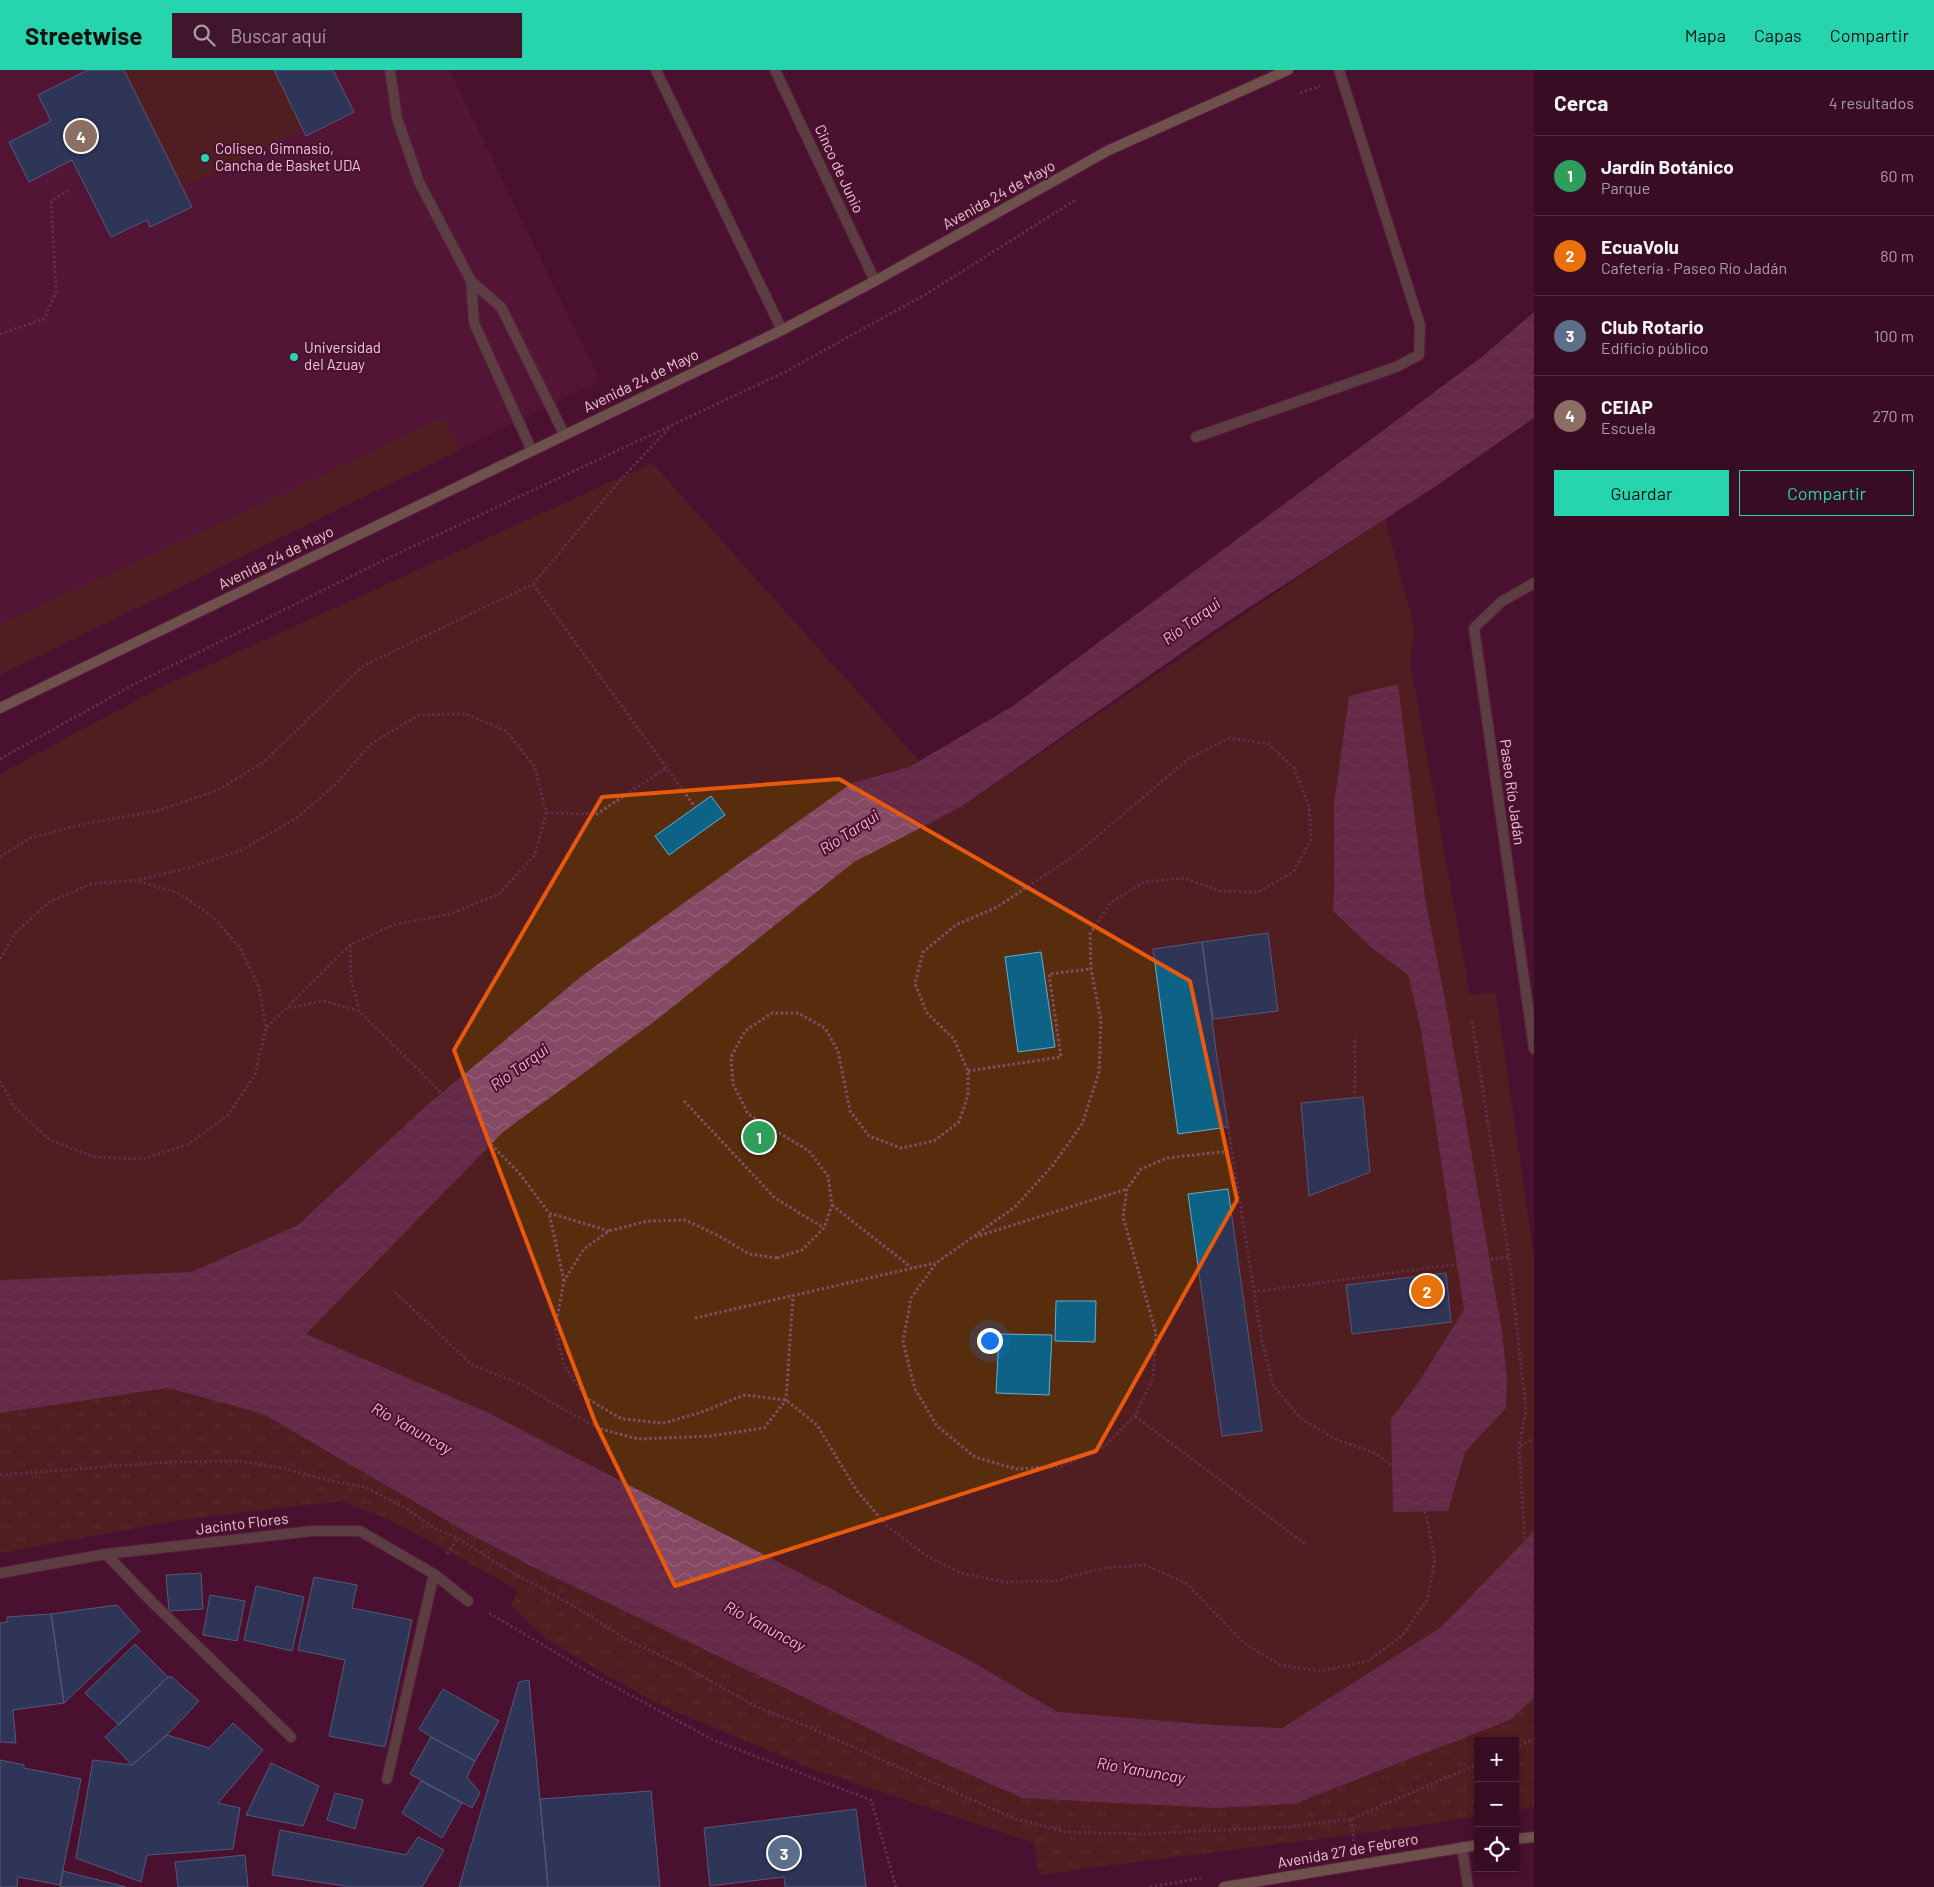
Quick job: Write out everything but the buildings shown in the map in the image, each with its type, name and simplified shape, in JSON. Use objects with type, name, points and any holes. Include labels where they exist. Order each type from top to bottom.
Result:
[{"type":"main road","name":"Avenida 24 de Mayo","points":[[0,708],[782,330],[875,281],[1109,150],[1288,70]]},
{"type":"main road","points":[[1519,1839],[1534,1837]]},
{"type":"main road","name":"Avenida 27 de Febrero","points":[[1224,1887],[1279,1882],[1474,1846]]},
{"type":"street","points":[[390,70],[397,118],[419,182],[471,281],[501,307],[564,434]]},
{"type":"street","points":[[656,70],[782,330]]},
{"type":"street","name":"Cinco de Junio","points":[[776,70],[875,281]]},
{"type":"street","points":[[1196,437],[1396,367],[1419,355],[1420,325],[1340,74]]},
{"type":"street","points":[[471,281],[474,323],[532,451]]},
{"type":"street","name":"Paseo Río Jadán","points":[[1534,583],[1501,602],[1474,628],[1534,1049]]},
{"type":"street","name":"Jacinto Flores","points":[[0,1573],[106,1554],[312,1531],[360,1531],[434,1574],[468,1601]]},
{"type":"street","points":[[106,1554],[291,1737]]},
{"type":"street","points":[[387,1779],[434,1574]]},
{"type":"street","points":[[1462,1847],[1468,1887]]},
{"type":"path","points":[[1299,94],[1340,74]]},
{"type":"path","points":[[0,334],[44,319],[56,292],[51,201],[69,190]]},
{"type":"path","points":[[0,758],[131,686],[382,561],[785,372],[926,294],[1078,198]]},
{"type":"path","points":[[0,857],[30,838],[88,823],[157,811],[218,790],[265,761],[362,666],[533,584],[624,476],[672,425]]},
{"type":"path","points":[[533,584],[695,807]]},
{"type":"path","points":[[0,959],[15,933],[49,902],[91,884],[138,880],[188,868],[240,851],[298,817],[334,786],[371,744],[419,715],[466,714],[506,731],[535,767],[546,813],[535,855],[499,894],[450,914],[394,926],[350,945],[266,1028]]},
{"type":"path","points":[[1217,1058],[1253,1292],[1262,1341],[1273,1385],[1300,1418],[1335,1439],[1375,1453],[1392,1465],[1425,1512],[1435,1558],[1427,1600],[1402,1636],[1368,1661],[1321,1671],[1280,1665],[1244,1643],[1186,1583],[1145,1566],[1104,1568],[1055,1580],[1004,1582],[962,1573],[925,1555],[887,1526],[858,1491],[817,1425],[786,1400],[744,1395],[702,1412],[664,1423],[622,1419],[586,1398],[564,1365],[555,1328],[564,1282],[584,1249],[609,1231],[648,1221],[685,1220],[719,1236],[749,1254],[777,1258],[802,1250],[824,1228],[832,1205],[828,1176],[810,1151],[748,1114],[733,1084],[731,1057],[745,1030],[772,1013],[798,1013],[825,1028],[838,1051],[850,1111],[869,1136],[901,1148],[934,1141],[959,1122],[968,1095],[968,1071],[954,1039],[927,1013],[915,984],[923,952],[956,925],[997,907],[1074,856],[1188,759],[1229,738],[1269,744],[1294,768],[1309,806],[1311,840],[1294,872],[1258,892],[1220,892],[1184,878],[1144,882],[1110,903],[1090,934],[1091,969],[1101,1020],[1099,1072],[1082,1124],[1053,1165],[1015,1207],[936,1263],[911,1298],[903,1342],[915,1389],[937,1426],[975,1457],[1016,1469],[1063,1466],[1105,1446],[1135,1416],[1153,1378],[1156,1333],[1123,1217],[1127,1189],[1142,1169],[1167,1158],[1230,1151]]},
{"type":"path","points":[[546,813],[597,814],[666,768]]},
{"type":"path","points":[[0,1082],[14,1107],[50,1140],[94,1157],[144,1159],[190,1144],[228,1115],[255,1075],[266,1028],[259,986],[240,948],[214,917],[178,893],[138,880]]},
{"type":"path","points":[[350,945],[351,979],[359,1011]]},
{"type":"path","points":[[968,1071],[1061,1056],[1049,974],[1091,969]]},
{"type":"path","points":[[288,1008],[324,1001],[359,1011],[418,1069],[520,1174],[549,1212],[564,1282]]},
{"type":"path","points":[[1472,1021],[1509,1257],[1526,1410],[1519,1446],[1525,1540],[1534,1615]]},
{"type":"path","points":[[1355,1098],[1356,1037]]},
{"type":"path","points":[[684,1101],[775,1198],[824,1228]]},
{"type":"path","points":[[972,1239],[1127,1189]]},
{"type":"path","points":[[832,1205],[913,1268]]},
{"type":"path","points":[[549,1212],[609,1231]]},
{"type":"path","points":[[1253,1292],[1509,1257]]},
{"type":"path","points":[[695,1318],[936,1263]]},
{"type":"path","points":[[394,1292],[472,1365],[524,1385],[561,1408],[602,1429],[638,1439],[711,1436],[764,1428],[786,1400],[793,1295]]},
{"type":"path","points":[[1135,1416],[1305,1544]]},
{"type":"path","points":[[1519,1446],[1534,1440]]},
{"type":"path","points":[[0,1475],[167,1462],[239,1461],[282,1468],[332,1481],[365,1487],[409,1510],[436,1529],[458,1538],[506,1569],[572,1605],[629,1641],[686,1667],[755,1706],[806,1726],[1014,1818],[1065,1832],[1141,1834],[1286,1827],[1351,1819],[1474,1766]]},
{"type":"path","points":[[468,1601],[597,1677],[714,1740],[871,1800],[896,1887]]},
{"type":"path","points":[[1519,1746],[1534,1739]]},
{"type":"path","points":[[1351,1819],[1354,1843]]},
{"type":"highlighted area","points":[[839,779],[1190,981],[1237,1200],[1096,1451],[675,1586],[595,1422],[454,1050],[602,797]]},
{"type":"shaded area","name":"Universidad del Azuay","points":[[0,70],[449,70],[600,381],[0,675]]},
{"type":"green space","name":"Coliseo, Gimnasio, Cancha de Basket UDA","points":[[124,70],[274,70],[303,128],[182,188]]},
{"type":"green space","points":[[443,417],[460,450],[0,675],[0,624],[262,504]]},
{"type":"green space","points":[[652,463],[961,807],[1385,519],[1415,630],[1410,662],[1470,994],[1496,993],[1534,1257],[1534,1531],[1441,1627],[1282,1728],[1215,1725],[1058,1712],[971,1661],[489,1413],[0,1281],[0,774],[159,688]]},
{"type":"green space","points":[[168,1388],[263,1414],[475,1537],[535,1568],[890,1739],[1022,1798],[1294,1804],[1510,1720],[1534,1698],[1534,1807],[1519,1809],[1519,1737],[1474,1737],[1474,1817],[1039,1875],[1034,1843],[811,1768],[657,1704],[547,1640],[511,1606],[518,1591],[390,1520],[342,1501],[186,1519],[0,1553],[0,1413]]},
{"type":"water","points":[[1534,312],[1534,418],[1436,486],[1216,629],[961,807],[854,862],[655,1021],[503,1132],[306,1334],[489,1413],[971,1661],[1058,1712],[1215,1725],[1282,1728],[1441,1627],[1534,1531],[1534,1698],[1510,1720],[1294,1804],[1216,1808],[1022,1798],[890,1739],[535,1568],[475,1537],[263,1414],[168,1388],[0,1413],[0,1280],[191,1272],[298,1225],[426,1106],[583,975],[852,783],[909,767],[1013,706],[1483,356]]},
{"type":"water","points":[[1398,684],[1425,898],[1446,1005],[1502,1332],[1507,1378],[1506,1408],[1465,1452],[1448,1511],[1393,1512],[1391,1419],[1418,1383],[1464,1310],[1421,1029],[1408,975],[1372,948],[1333,911],[1334,805],[1349,696]]},
{"type":"place","name":"CEIAP","points":[[81,136]]},
{"type":"place","name":"Coliseo, Gimnasio, Cancha de Basket UDA","points":[[205,158]]},
{"type":"place","name":"Universidad del Azuay","points":[[294,357]]},
{"type":"place","name":"Jardín Botánico","points":[[759,1137]]},
{"type":"place","name":"EcuaVolu","points":[[1427,1291]]},
{"type":"place","name":"Club Rotario","points":[[784,1853]]},
{"type":"water label","name":"Río Tarqui","points":[[1191,621]]},
{"type":"water label","name":"Río Tarqui","points":[[849,832]]},
{"type":"water label","name":"Río Tarqui","points":[[519,1067]]},
{"type":"water label","name":"Río Yanuncay","points":[[412,1428]]},
{"type":"water label","name":"Río Yanuncay","points":[[765,1626]]},
{"type":"water label","name":"Río Yanuncay","points":[[1141,1770]]}]
